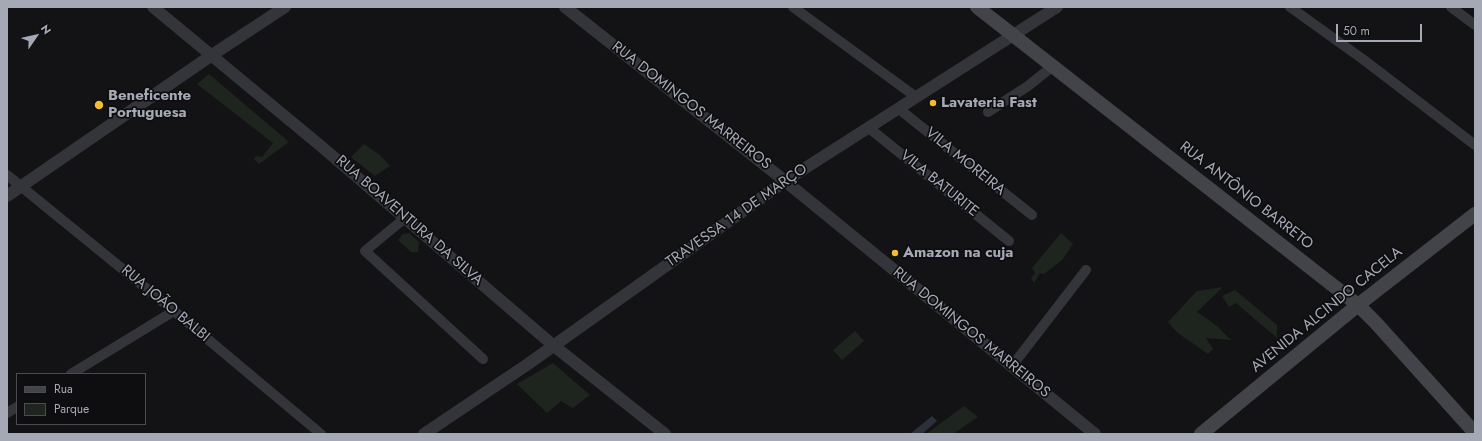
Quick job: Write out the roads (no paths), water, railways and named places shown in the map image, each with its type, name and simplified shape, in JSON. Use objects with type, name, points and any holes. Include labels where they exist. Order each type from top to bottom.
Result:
[{"type":"main road","name":"RUA ANTÔNIO BARRETO","points":[[977,7],[1358,305],[1475,433]]},
{"type":"main road","name":"AVENIDA ALCINDO CACELA","points":[[1201,434],[1358,305],[1475,214]]},
{"type":"street","name":"RUA BOAVENTURA DA SILVA","points":[[153,7],[322,147],[554,346],[665,434]]},
{"type":"street","points":[[7,196],[212,55],[285,7]]},
{"type":"street","name":"RUA DOMINGOS MARREIROS","points":[[565,7],[785,181],[1095,434]]},
{"type":"street","points":[[793,7],[916,97]]},
{"type":"street","name":"TRAVESSA 14 DE MARÇO","points":[[424,434],[554,346],[785,181],[1057,7]]},
{"type":"street","points":[[1290,7],[1364,60],[1475,146]]},
{"type":"street","points":[[1451,7],[1475,26]]},
{"type":"street","points":[[988,112],[1028,86],[1053,66]]},
{"type":"street","name":"VILA MOREIRA","points":[[899,109],[1032,214]]},
{"type":"street","name":"VILA BATURITE","points":[[869,128],[1009,241]]},
{"type":"street","name":"RUA JOÃO BALBI","points":[[7,175],[174,311],[321,434]]},
{"type":"street","points":[[405,218],[365,251],[483,359]]},
{"type":"street","points":[[1012,366],[1086,270]]},
{"type":"street","points":[[73,373],[174,311]]},
{"type":"street","points":[[7,413],[16,408]]},
{"type":"place","name":"Lavateria Fast","points":[[933,103]]},
{"type":"place","name":"Beneficente Portuguesa","points":[[99,105]]},
{"type":"place","name":"Amazon na cuja","points":[[895,253]]}]
